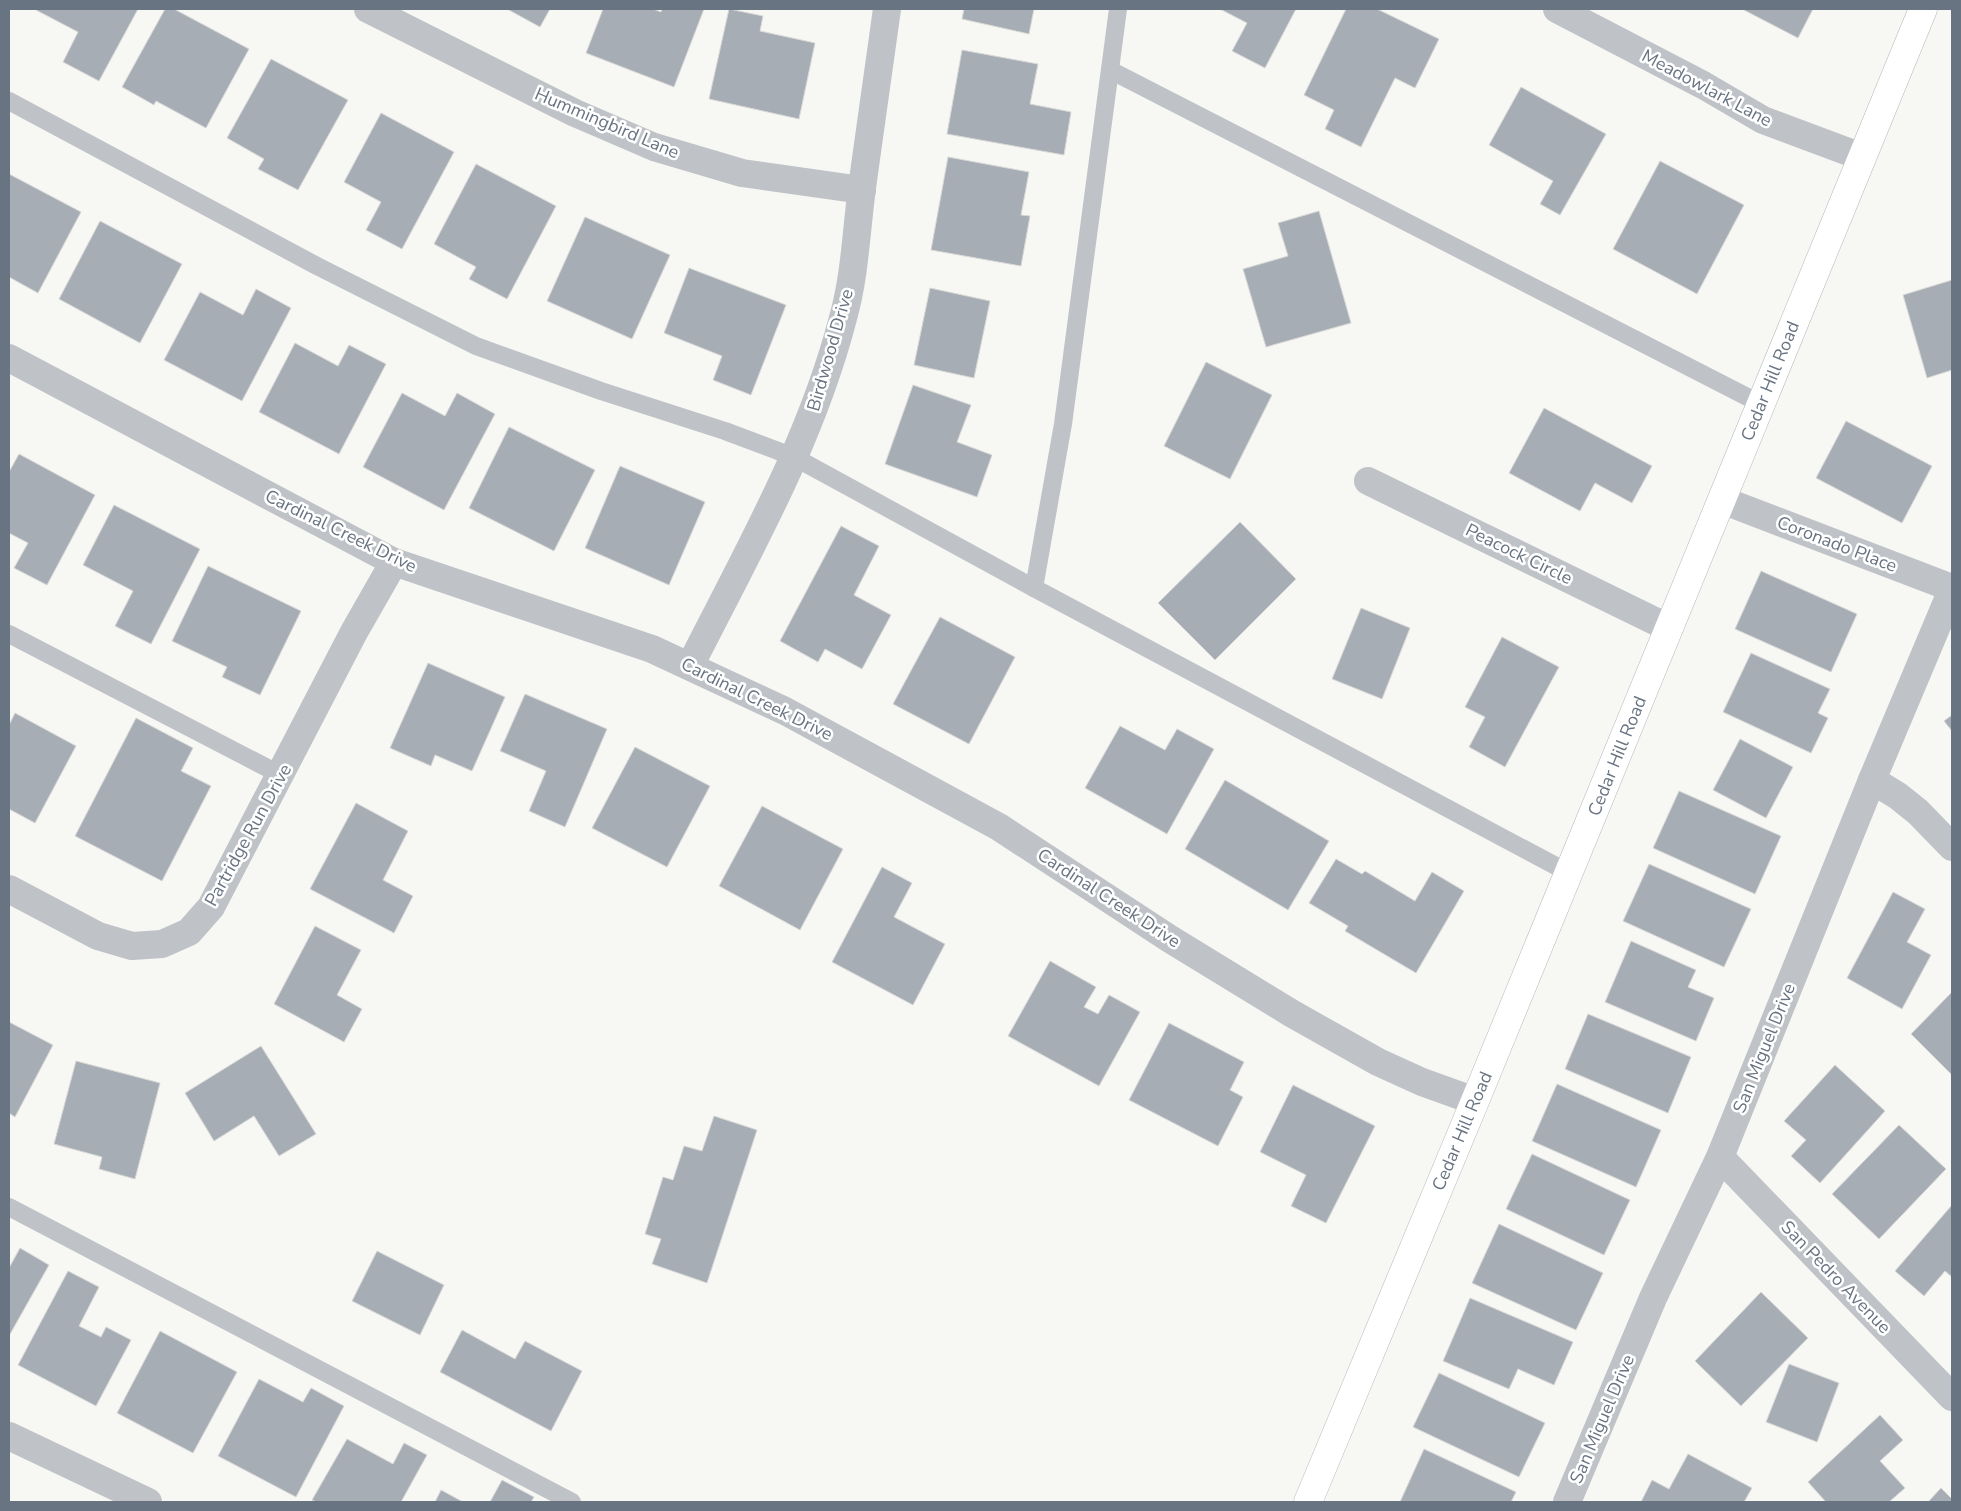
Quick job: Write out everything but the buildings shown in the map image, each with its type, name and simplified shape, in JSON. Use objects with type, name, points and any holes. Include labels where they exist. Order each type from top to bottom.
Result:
[{"type":"street","name":"Hummingbird Lane","points":[[368,9],[575,113],[654,147],[742,173],[862,190]]},
{"type":"street","name":"Birdwood Drive","points":[[690,666],[794,458],[819,399],[844,318],[856,256],[862,190],[887,9]]},
{"type":"street","name":"Meadowlark Lane","points":[[1557,9],[1703,85],[1763,120],[1862,157]]},
{"type":"street","name":"Cedar Hill Road","points":[[1308,1502],[1670,628],[1923,9]]},
{"type":"street","name":"Cardinal Creek Drive","points":[[9,358],[394,562],[652,649],[786,711],[999,827],[1170,938],[1291,1013],[1378,1062],[1422,1082],[1475,1101]]},
{"type":"street","name":"Peacock Circle","points":[[1368,480],[1670,628]]},
{"type":"street","name":"Coronado Place","points":[[1722,500],[1952,589]]},
{"type":"street","name":"Partridge Run Drive","points":[[9,889],[98,936],[132,946],[162,944],[189,932],[210,907],[281,775],[354,632],[394,562]]},
{"type":"street","name":"San Miguel Drive","points":[[1567,1502],[1653,1298],[1720,1157],[1872,780],[1952,589]]},
{"type":"street","points":[[1872,780],[1898,796],[1918,812],[1952,847]]},
{"type":"street","name":"San Pedro Avenue","points":[[1720,1157],[1952,1397]]},
{"type":"street","points":[[9,1436],[148,1502]]},
{"type":"lane","points":[[1034,588],[1063,424],[1118,9]]},
{"type":"lane","points":[[1110,70],[1761,404]]},
{"type":"lane","points":[[9,101],[317,266],[476,346],[601,391],[724,431],[794,458],[1569,873]]},
{"type":"lane","points":[[9,634],[281,775]]},
{"type":"lane","points":[[9,1207],[572,1502]]}]
